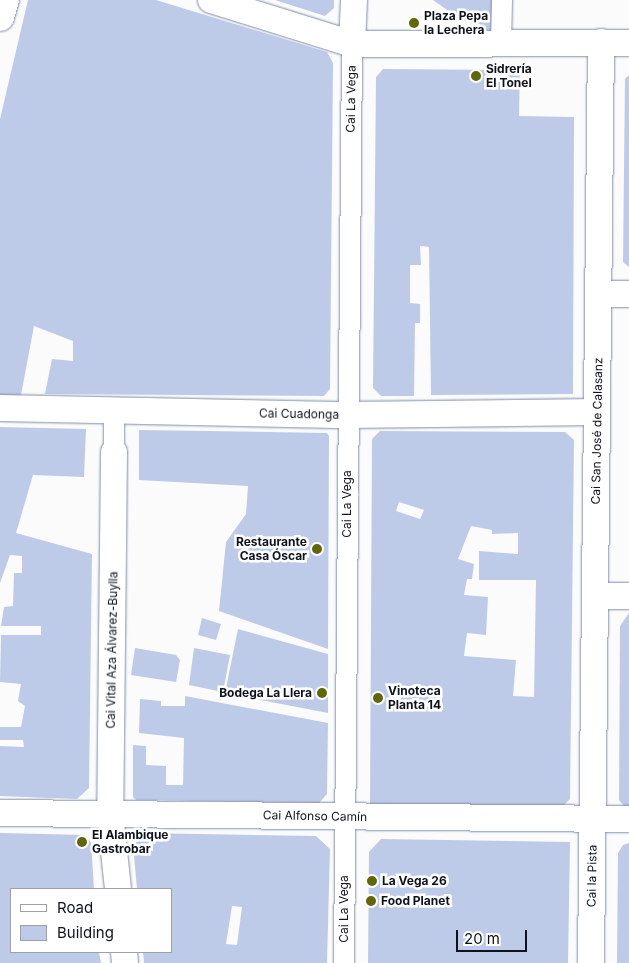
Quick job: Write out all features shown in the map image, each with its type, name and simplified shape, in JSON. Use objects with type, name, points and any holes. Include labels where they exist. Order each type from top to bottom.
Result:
[{"type":"street","points":[[0,17],[4,0]]},
{"type":"street","points":[[211,0],[352,44],[629,43]]},
{"type":"street","points":[[352,44],[354,0]]},
{"type":"street","points":[[501,42],[502,0]]},
{"type":"street","name":"Cai San José de Calasanz","points":[[593,819],[601,42]]},
{"type":"street","name":"Cai La Vega","points":[[344,963],[352,44]]},
{"type":"street","points":[[598,294],[629,294]]},
{"type":"street","name":"Cai Cuadonga","points":[[0,408],[348,415],[597,412]]},
{"type":"street","name":"Cai Vital Aza Álvarez-Buylla","points":[[114,410],[110,814],[118,888]]},
{"type":"street","points":[[596,596],[629,596]]},
{"type":"street","name":"Cai Alfonso Camín","points":[[0,813],[629,819]]},
{"type":"street","name":"Cai la Pista","points":[[591,963],[593,819]]},
{"type":"building","points":[[28,0],[156,0],[327,52],[333,63],[330,389],[324,396],[45,394],[52,359],[73,361],[73,341],[34,326],[21,395],[0,395],[0,119]]},
{"type":"building","points":[[275,0],[334,0],[334,8],[325,16]]},
{"type":"building","points":[[433,0],[497,0],[491,32],[457,17]]},
{"type":"building","points":[[383,69],[520,70],[519,116],[574,117],[573,394],[431,395],[429,247],[420,246],[421,265],[410,265],[410,303],[420,304],[420,323],[415,323],[414,396],[381,396],[373,388],[376,77]]},
{"type":"building","points":[[629,75],[629,267],[623,262],[625,79]]},
{"type":"building","points":[[0,427],[86,429],[84,477],[33,475],[16,533],[92,554],[89,788],[77,799],[0,796],[0,746],[24,747],[23,740],[0,740],[0,727],[21,727],[25,706],[18,701],[21,684],[0,682],[1,635],[41,635],[41,626],[1,626],[4,607],[13,606],[14,573],[22,573],[22,556],[10,555],[0,583]]},
{"type":"building","points":[[139,430],[327,433],[329,436],[328,649],[219,611],[226,542],[246,514],[248,486],[139,480]]},
{"type":"building","points":[[380,431],[565,432],[574,440],[570,799],[563,806],[370,804],[372,439]],"holes":[[[399,502],[424,510],[420,519],[396,511]],[[471,526],[492,530],[492,534],[518,533],[518,554],[479,551],[479,580],[536,580],[534,697],[513,696],[516,660],[464,656],[467,633],[486,635],[488,597],[464,595],[467,579],[472,579],[474,564],[458,559]]]},
{"type":"building","points":[[629,613],[629,807],[625,807],[619,800],[620,626]]},
{"type":"building","points":[[202,618],[221,624],[216,640],[198,635]]},
{"type":"building","points":[[238,629],[328,654],[328,713],[225,693]]},
{"type":"building","points":[[135,648],[176,655],[180,660],[176,682],[131,675]]},
{"type":"building","points":[[194,648],[230,655],[223,692],[189,685]]},
{"type":"building","points":[[185,696],[328,723],[327,794],[319,803],[136,800],[133,797],[133,745],[146,746],[146,765],[166,766],[166,785],[183,785],[184,738],[139,733],[140,699],[161,701],[161,706],[185,706]]},
{"type":"building","points":[[0,833],[84,835],[91,842],[94,888],[10,888],[10,953],[99,953],[101,963],[0,963]]},
{"type":"building","points":[[143,833],[316,836],[330,849],[327,963],[144,963],[143,953],[172,953],[172,888],[137,888],[133,844]],"holes":[[[232,906],[242,907],[237,945],[226,944]]]},
{"type":"building","points":[[381,839],[570,842],[568,963],[368,963],[369,852]]},
{"type":"building","points":[[629,843],[629,963],[617,963],[618,853],[623,845]]},
{"type":"place","name":"Plaza Pepa la Lechera","points":[[414,23]]},
{"type":"place","name":"Sidrería El Tonel","points":[[476,76]]},
{"type":"place","name":"Restaurante Casa Óscar","points":[[317,549]]},
{"type":"place","name":"Bodega La Llera","points":[[322,693]]},
{"type":"place","name":"Vinoteca Planta 14","points":[[378,698]]},
{"type":"place","name":"El Alambique Gastrobar","points":[[82,842]]},
{"type":"place","name":"La Vega 26","points":[[372,881]]},
{"type":"place","name":"Food Planet","points":[[371,901]]}]
